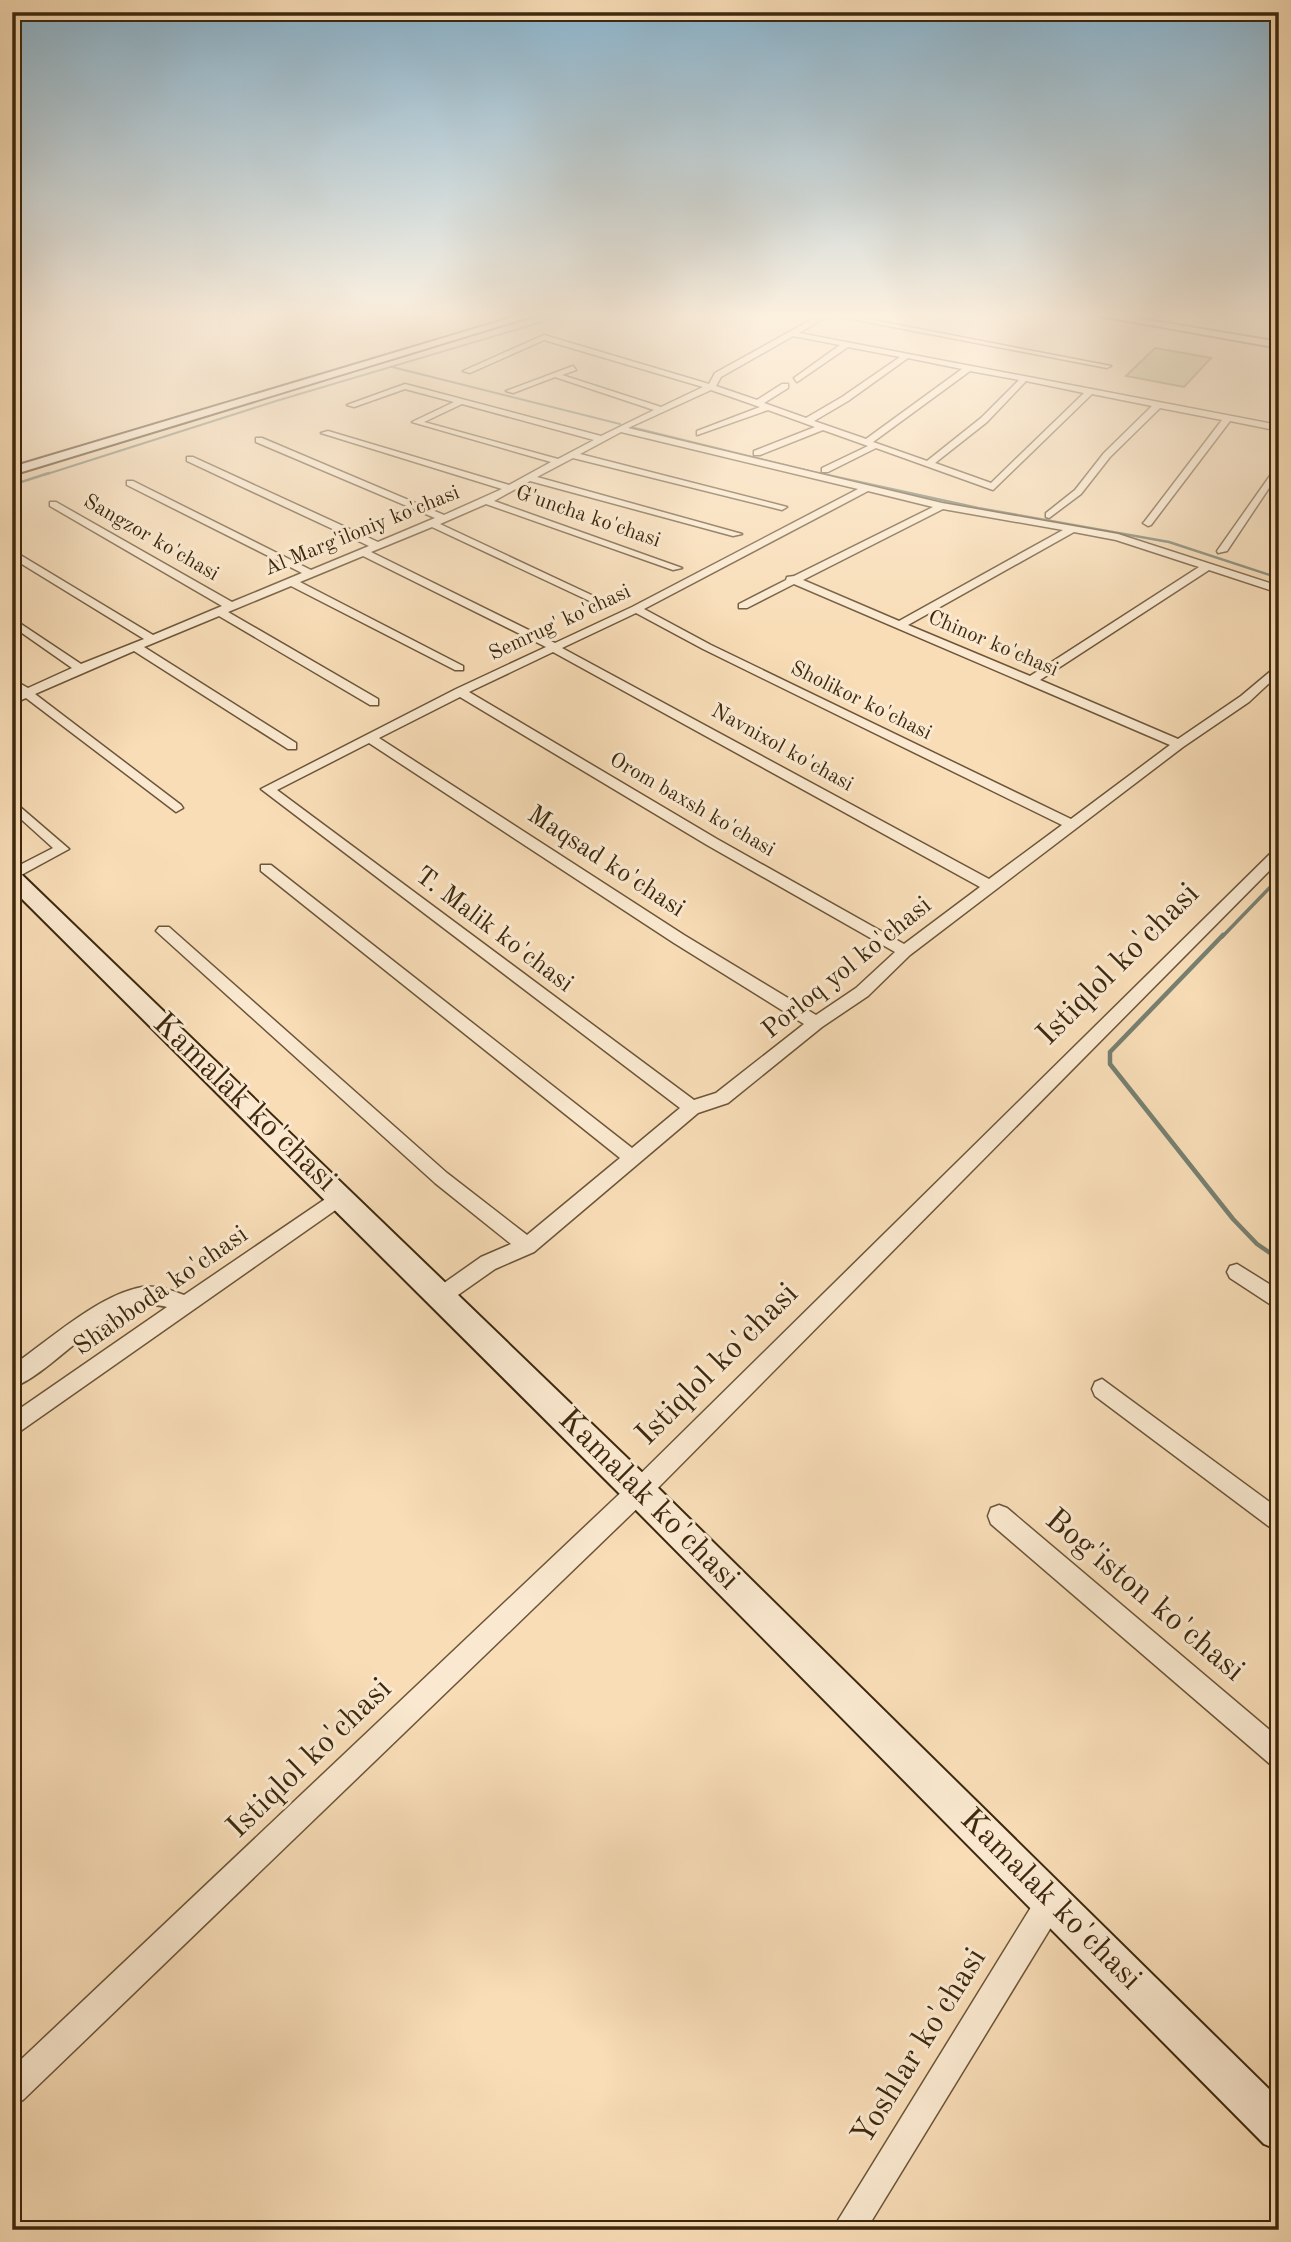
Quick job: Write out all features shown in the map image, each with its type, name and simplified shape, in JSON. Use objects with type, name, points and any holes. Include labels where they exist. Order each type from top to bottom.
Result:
[{"type":"main road","points":[[12,471],[179,421]]},
{"type":"main road","name":"Kamalak ko'chasi","points":[[12,876],[639,1491],[1279,2129]]},
{"type":"street","points":[[419,421],[416,422],[560,462]]},
{"type":"street","points":[[531,421],[602,439]]},
{"type":"street","name":"Al Marg'iloniy ko'chasi","points":[[12,699],[80,668],[486,501],[638,421]]},
{"type":"street","points":[[700,433],[733,421]]},
{"type":"street","points":[[809,421],[993,487],[1061,421]]},
{"type":"street","points":[[825,470],[872,443],[901,421]]},
{"type":"street","points":[[929,464],[983,421]]},
{"type":"street","points":[[1049,515],[1078,492],[1107,455],[1142,421]]},
{"type":"street","points":[[1148,523],[1226,421]]},
{"type":"street","points":[[1241,421],[1279,428]]},
{"type":"street","points":[[757,453],[824,426]]},
{"type":"street","points":[[620,429],[942,506],[1073,528],[1146,544],[1279,590]]},
{"type":"street","points":[[325,433],[509,488]]},
{"type":"street","points":[[259,440],[445,519]]},
{"type":"street","points":[[573,455],[782,507]]},
{"type":"street","points":[[190,459],[378,545]]},
{"type":"street","points":[[1222,551],[1279,466]]},
{"type":"street","points":[[530,478],[737,534]]},
{"type":"street","points":[[130,483],[310,573]]},
{"type":"street","name":"Semrug' ko'chasi","points":[[268,789],[460,692],[636,609],[867,488]]},
{"type":"street","name":"G'uncha ko'chasi","points":[[486,501],[677,568]]},
{"type":"street","name":"Sangzor ko'chasi","points":[[53,504],[374,702]]},
{"type":"street","points":[[743,606],[791,579],[942,506]]},
{"type":"street","points":[[433,524],[597,601]]},
{"type":"street","points":[[899,625],[1073,528]]},
{"type":"street","name":"Navnixol ko'chasi","points":[[363,552],[545,640],[554,648],[990,886]]},
{"type":"street","points":[[12,553],[152,639]]},
{"type":"street","points":[[1031,681],[1208,566]]},
{"type":"street","name":"Chinor ko'chasi","points":[[791,579],[1179,744]]},
{"type":"street","points":[[290,581],[459,668]]},
{"type":"street","name":"Sholikor ko'chasi","points":[[636,609],[707,648],[1072,824]]},
{"type":"street","points":[[12,621],[80,668]]},
{"type":"street","points":[[135,646],[292,746]]},
{"type":"street","name":"Porloq yol ko'chasi","points":[[441,1296],[488,1262],[527,1246],[692,1108],[722,1098],[816,1023],[862,992],[905,951],[990,886],[1179,744],[1245,699],[1279,667]]},
{"type":"street","points":[[12,682],[176,808]]},
{"type":"street","name":"Orom baxsh ko'chasi","points":[[460,692],[712,842],[905,951]]},
{"type":"street","name":"Maqsad ko'chasi","points":[[370,738],[679,939],[816,1023]]},
{"type":"street","name":"T. Malik ko'chasi","points":[[268,789],[692,1108]]},
{"type":"street","points":[[12,804],[62,849],[12,876]]},
{"type":"street","name":"Istiqlol ko'chasi","points":[[12,2089],[639,1491],[1279,853]]},
{"type":"street","points":[[266,868],[632,1158]]},
{"type":"street","points":[[164,931],[441,1178],[527,1246]]},
{"type":"street","name":"Shabboda ko'chasi","points":[[12,1427],[340,1197]]},
{"type":"street","points":[[1237,1272],[1279,1301]]},
{"type":"street","points":[[12,1378],[118,1306],[138,1296],[160,1295],[187,1305]]},
{"type":"street","points":[[1102,1389],[1279,1523]]},
{"type":"street","name":"Bog'iston ko'chasi","points":[[999,1516],[1279,1755]]},
{"type":"street","name":"Yoshlar ko'chasi","points":[[848,2230],[1051,1901]]},
{"type":"waterway","points":[[44,475],[214,421]]},
{"type":"waterway","points":[[607,421],[620,424]]},
{"type":"waterway","points":[[631,427],[826,475]]},
{"type":"waterway","points":[[12,485],[49,473]]},
{"type":"waterway","points":[[818,473],[978,508],[1169,542],[1279,578]]},
{"type":"waterway","points":[[1222,937],[1279,878]]},
{"type":"waterway","points":[[1223,935],[1110,1052],[1110,1064],[1233,1219],[1257,1244],[1279,1259]]}]
